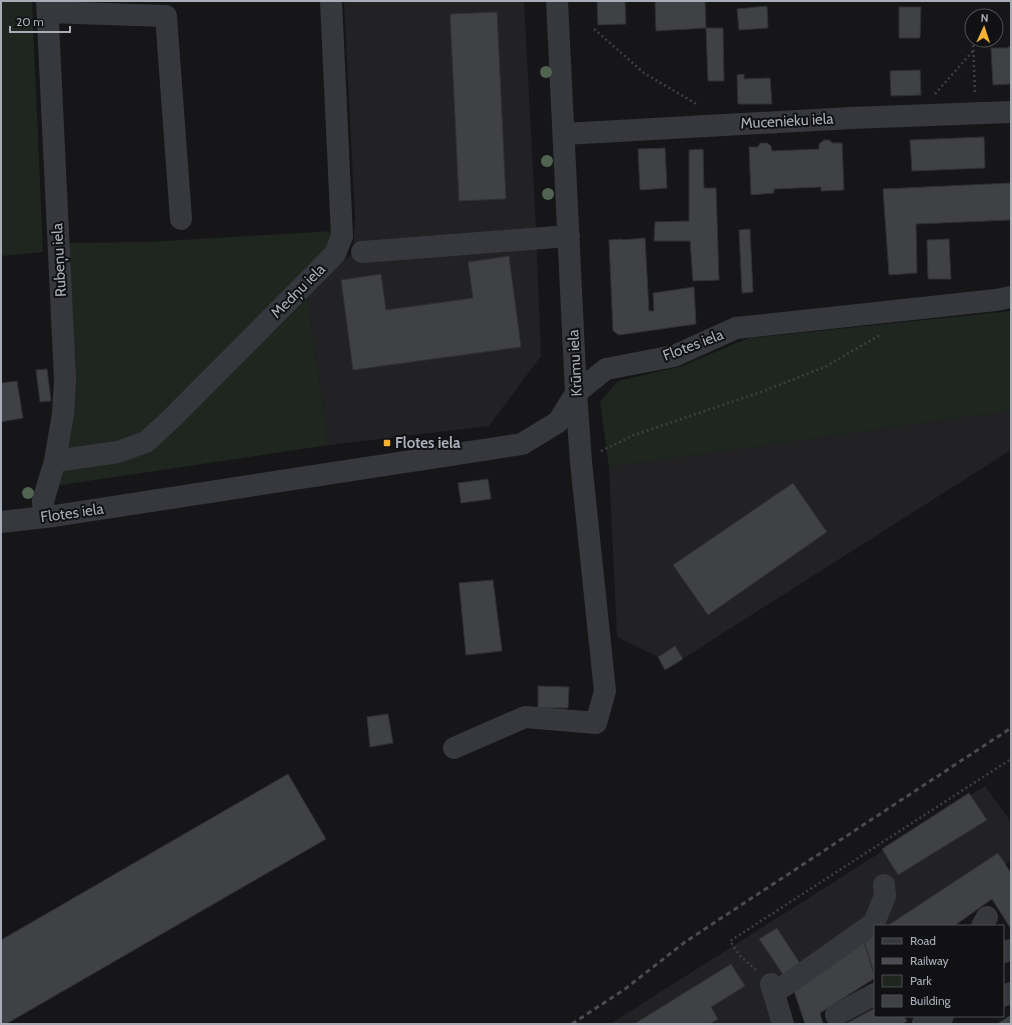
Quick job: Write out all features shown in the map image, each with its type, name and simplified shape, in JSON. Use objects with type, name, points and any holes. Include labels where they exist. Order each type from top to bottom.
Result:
[{"type":"street","name":"Medņu iela","points":[[55,461],[118,452],[146,442],[172,418],[335,254],[342,236],[331,1]]},
{"type":"street","name":"Krūmu iela","points":[[454,748],[525,717],[596,723],[605,690],[581,462],[576,393],[557,1]]},
{"type":"street","name":"Rubeņu iela","points":[[44,517],[44,501],[55,461],[63,414],[65,380],[48,7]]},
{"type":"street","points":[[48,7],[166,16],[181,219]]},
{"type":"street","name":"Mucenieku iela","points":[[564,134],[851,118],[1011,112]]},
{"type":"street","points":[[362,252],[568,236]]},
{"type":"street","name":"Flotes iela","points":[[1,522],[44,517],[522,444],[558,422],[576,393],[606,369],[674,356],[736,328],[996,300],[1011,297]]},
{"type":"street","points":[[783,1024],[772,988],[799,976],[874,923],[885,896],[884,885]]},
{"type":"street","points":[[836,1015],[874,995]]},
{"type":"path","points":[[594,29],[644,73],[702,107]]},
{"type":"path","points":[[934,95],[973,51]]},
{"type":"path","points":[[973,51],[975,98]]},
{"type":"path","points":[[581,462],[634,435],[761,392],[825,366],[886,331]]},
{"type":"path","points":[[740,956],[730,941],[1011,759]]},
{"type":"shaded area","points":[[344,1],[524,1],[541,356],[489,426],[329,445],[307,294],[353,253],[355,218]]},
{"type":"shaded area","points":[[1011,411],[1011,450],[665,670],[658,657],[617,637],[609,467]]},
{"type":"shaded area","points":[[985,786],[1011,822],[1011,861],[897,925],[874,925],[874,927],[764,999],[772,1024],[610,1024]]},
{"type":"green space","points":[[1,1],[32,1],[43,252],[1,256]]},
{"type":"green space","points":[[333,231],[307,294],[329,445],[54,486],[63,243],[148,242]]},
{"type":"green space","points":[[1011,311],[1011,411],[609,467],[600,402],[618,381],[679,367],[749,338]]},
{"type":"building","points":[[597,1],[625,1],[626,24],[598,25]]},
{"type":"building","points":[[655,1],[705,1],[706,28],[656,31]]},
{"type":"building","points":[[767,6],[768,28],[739,30],[737,9]]},
{"type":"building","points":[[899,7],[921,7],[920,38],[899,38]]},
{"type":"building","points":[[497,12],[506,199],[459,201],[450,14]]},
{"type":"building","points":[[706,28],[723,28],[724,81],[708,81]]},
{"type":"building","points":[[1011,45],[1011,84],[993,85],[991,48],[1007,48]]},
{"type":"building","points":[[920,70],[921,95],[891,96],[890,71]]},
{"type":"building","points":[[744,74],[744,79],[770,78],[772,104],[738,104],[737,75]]},
{"type":"building","points":[[984,137],[985,168],[912,171],[910,140]]},
{"type":"building","points":[[824,140],[829,140],[833,143],[842,143],[844,190],[821,191],[821,187],[774,189],[774,193],[751,195],[749,147],[758,147],[760,143],[767,143],[771,146],[772,151],[819,149],[819,144]]},
{"type":"building","points":[[665,148],[667,188],[640,190],[638,149]]},
{"type":"building","points":[[703,149],[704,188],[716,188],[719,280],[693,281],[690,241],[654,241],[655,222],[689,221],[689,150]]},
{"type":"building","points":[[1011,183],[1011,220],[916,224],[917,273],[889,275],[883,189]]},
{"type":"building","points":[[750,229],[753,292],[742,293],[739,230]]},
{"type":"building","points":[[645,238],[649,311],[654,311],[653,293],[694,287],[696,324],[619,335],[613,331],[609,240]]},
{"type":"building","points":[[949,239],[951,279],[928,279],[927,240]]},
{"type":"building","points":[[509,256],[521,347],[353,370],[341,280],[381,274],[386,310],[473,298],[468,262]]},
{"type":"building","points":[[47,369],[51,401],[40,402],[36,370]]},
{"type":"building","points":[[17,381],[23,418],[1,422],[1,383]]},
{"type":"building","points":[[488,479],[491,499],[461,503],[458,483]]},
{"type":"building","points":[[793,483],[827,532],[708,615],[673,565]]},
{"type":"building","points":[[493,580],[502,651],[466,655],[459,583]]},
{"type":"building","points":[[675,646],[683,659],[665,670],[658,657]]},
{"type":"building","points":[[538,686],[569,687],[568,708],[538,708]]},
{"type":"building","points":[[388,714],[393,743],[370,747],[367,717]]},
{"type":"building","points":[[288,774],[326,839],[6,1024],[1,1024],[1,940]]},
{"type":"building","points":[[969,793],[987,820],[898,875],[882,849]]},
{"type":"building","points":[[998,853],[1011,873],[1011,929],[992,899],[955,925],[889,925]]},
{"type":"building","points":[[777,928],[803,968],[786,979],[759,939]]},
{"type":"building","points":[[874,935],[874,973],[864,941]]},
{"type":"building","points":[[864,941],[874,979],[820,1013],[823,1024],[805,1024],[793,988]]},
{"type":"building","points":[[731,964],[745,986],[711,1007],[718,1019],[710,1024],[634,1024]]},
{"type":"building","points":[[874,1009],[874,1017],[905,1017],[907,1021],[902,1024],[845,1024]]},
{"type":"building","points":[[1011,1015],[1011,1024],[997,1024]]},
{"type":"railway","points":[[572,1024],[625,989],[685,942],[1011,728]]},
{"type":"place","name":"Flotes iela","points":[[387,443]]}]
